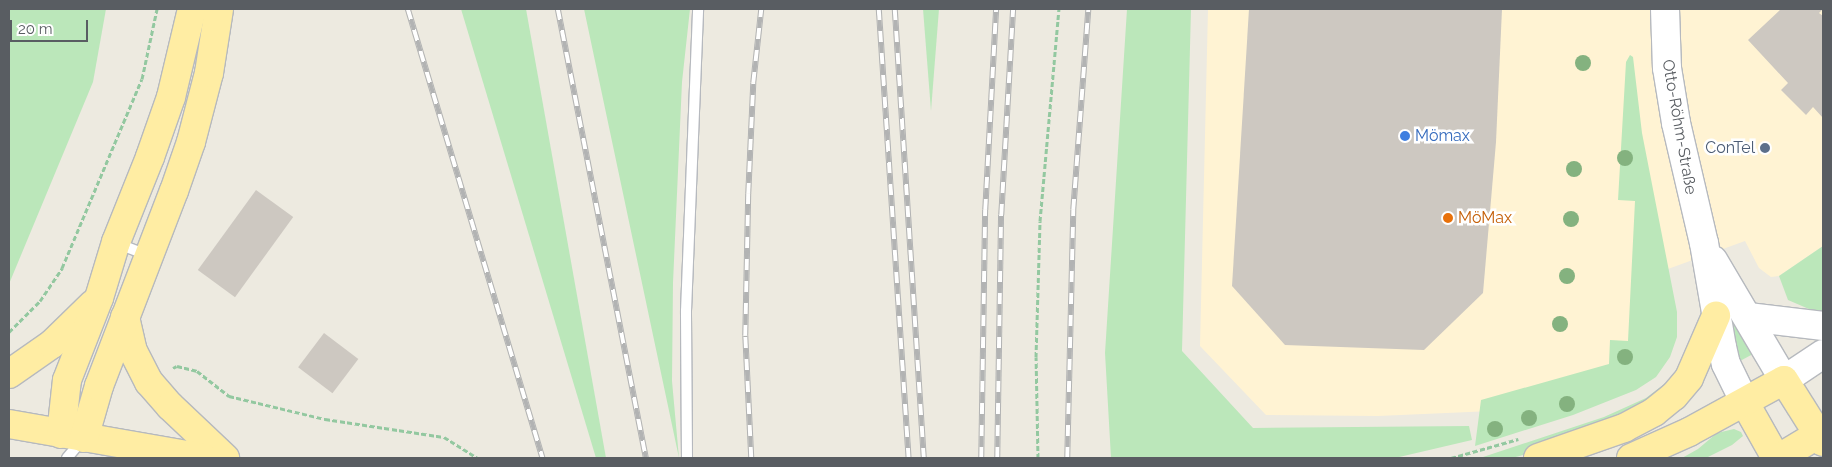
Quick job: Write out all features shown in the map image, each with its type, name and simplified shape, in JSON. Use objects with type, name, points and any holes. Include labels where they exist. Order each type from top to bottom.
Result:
[{"type":"main road","points":[[71,444],[67,380],[100,298],[116,242],[150,157],[171,96],[192,9]]},
{"type":"main road","points":[[71,444],[100,386],[191,142],[209,73],[219,9]]},
{"type":"main road","points":[[9,374],[52,344],[100,298]]},
{"type":"main road","points":[[1538,458],[1624,428],[1654,412],[1674,396],[1689,378],[1716,316]]},
{"type":"main road","points":[[125,317],[133,351],[149,382],[170,406],[225,458]]},
{"type":"main road","points":[[1631,458],[1689,432],[1784,380],[1822,436],[1777,458],[1745,403]]},
{"type":"main road","points":[[9,424],[71,444],[204,458]]},
{"type":"street","name":"Otto-Röhm-Straße","points":[[1665,9],[1667,68],[1676,123],[1704,243],[1726,364],[1745,403]]},
{"type":"street","name":"Otto-Röhm-Straße","points":[[1704,243],[1784,380]]},
{"type":"street","points":[[1748,317],[1823,326]]},
{"type":"street","points":[[1784,380],[1823,354]]},
{"type":"lane","points":[[687,458],[686,311],[698,9]]},
{"type":"lane","points":[[116,242],[149,256]]},
{"type":"path","points":[[9,332],[40,301],[62,268],[142,79],[156,9]]},
{"type":"path","points":[[1038,458],[1036,357],[1040,221],[1059,9]]},
{"type":"path","points":[[170,370],[177,366],[197,372],[228,396],[325,419],[444,437],[478,458]]},
{"type":"path","points":[[1451,458],[1468,456]]},
{"type":"shaded area","points":[[1208,9],[1823,9],[1823,246],[1779,276],[1771,277],[1759,268],[1745,241],[1657,273],[1643,360],[1492,411],[1378,416],[1266,415],[1200,346]]},
{"type":"green space","points":[[9,9],[106,9],[93,82],[9,284]]},
{"type":"green space","points":[[461,9],[526,9],[606,458],[596,458]]},
{"type":"green space","points":[[584,9],[690,9],[682,82],[673,283],[672,381],[679,458]]},
{"type":"green space","points":[[923,9],[939,9],[931,111]]},
{"type":"green space","points":[[1127,9],[1191,9],[1182,351],[1253,428],[1469,426],[1472,440],[1395,458],[1111,458],[1105,353]]},
{"type":"green space","points":[[1630,55],[1633,57],[1642,133],[1677,312],[1677,337],[1670,357],[1656,377],[1636,390],[1573,415],[1475,446],[1481,400],[1609,364],[1610,340],[1628,341],[1635,201],[1618,200],[1626,62]]},
{"type":"green space","points":[[1823,246],[1823,315],[1788,300],[1779,276]]},
{"type":"green space","points":[[1736,320],[1753,354],[1740,361],[1727,325]]},
{"type":"green space","points":[[1667,382],[1670,385],[1652,402],[1538,451],[1512,458],[1480,458],[1604,417],[1646,398]]},
{"type":"green space","points":[[1734,429],[1741,432],[1743,436],[1732,445],[1706,458],[1682,458],[1698,449],[1717,433]]},
{"type":"building","points":[[1249,9],[1502,9],[1496,142],[1483,293],[1424,350],[1285,345],[1232,286]]},
{"type":"building","points":[[1781,9],[1823,9],[1819,13],[1823,16],[1823,118],[1813,107],[1806,115],[1781,90],[1788,83],[1748,40]]},
{"type":"building","points":[[256,190],[293,217],[235,297],[198,270]]},
{"type":"building","points":[[324,333],[358,359],[332,393],[298,367]]},
{"type":"railway","points":[[408,9],[543,458]]},
{"type":"railway","points":[[558,9],[646,458]]},
{"type":"railway","points":[[751,458],[745,336],[748,194],[753,83],[761,9]]},
{"type":"railway","points":[[879,9],[909,458]]},
{"type":"railway","points":[[895,9],[924,458]]},
{"type":"railway","points":[[981,458],[985,210],[996,9]]},
{"type":"railway","points":[[997,458],[1001,215],[1013,9]]},
{"type":"railway","points":[[1067,458],[1073,210],[1088,9]]},
{"type":"place","name":"Mömax","points":[[1405,136]]},
{"type":"place","name":"ConTel","points":[[1765,148]]},
{"type":"place","name":"MöMax","points":[[1448,218]]}]
